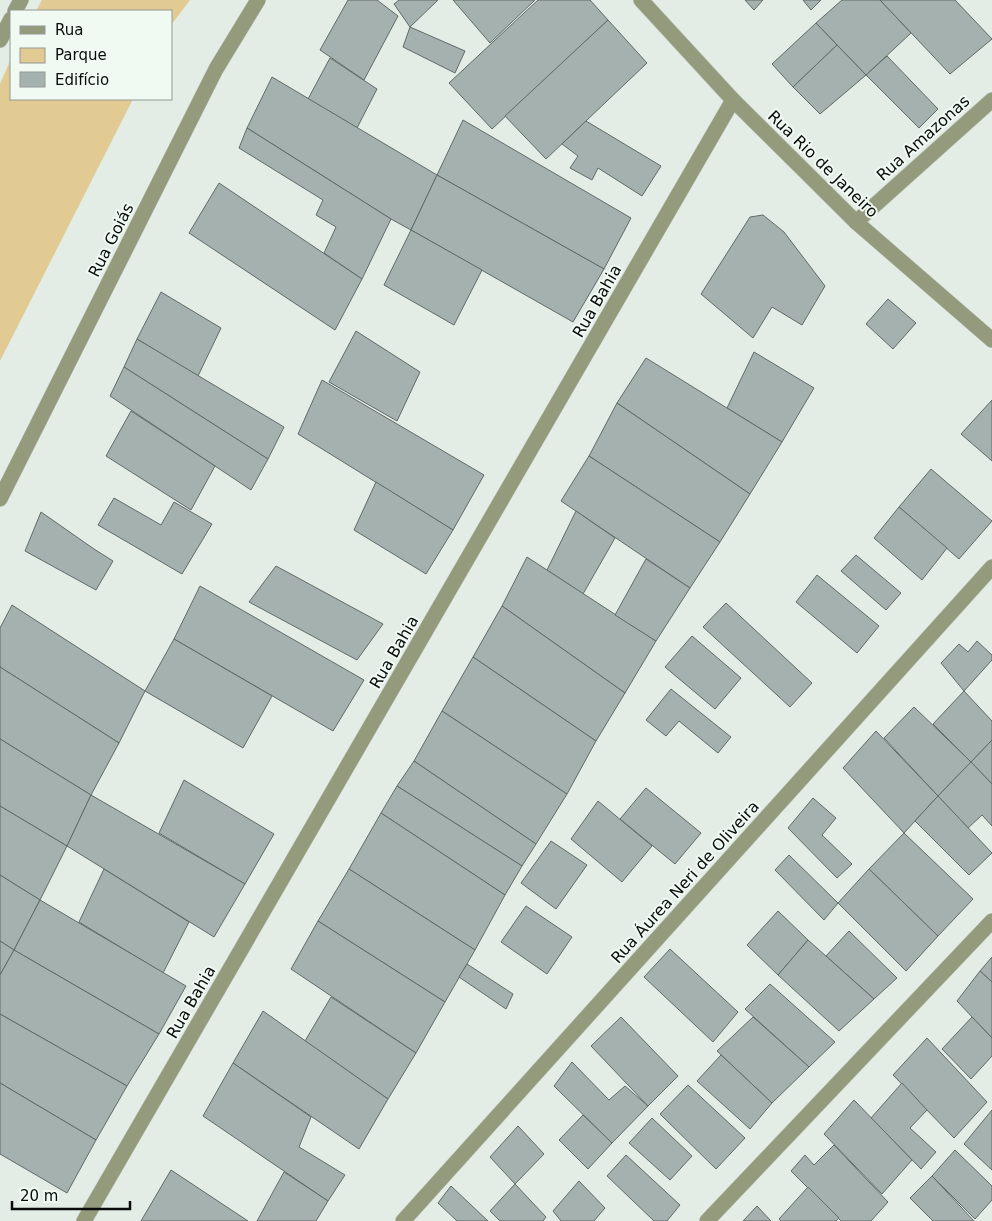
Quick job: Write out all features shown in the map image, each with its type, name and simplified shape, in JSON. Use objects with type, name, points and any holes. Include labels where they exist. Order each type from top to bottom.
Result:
[{"type":"street","name":"Rua Goiás","points":[[0,499],[216,69],[258,0]]},
{"type":"street","name":"Rua Rio de Janeiro","points":[[641,0],[733,100],[856,222],[992,340]]},
{"type":"street","points":[[0,40],[10,21]]},
{"type":"street","name":"Rua Bahia","points":[[84,1221],[733,100]]},
{"type":"street","name":"Rua Amazonas","points":[[856,222],[992,100]]},
{"type":"street","name":"Rua Áurea Neri de Oliveira","points":[[403,1221],[992,567]]},
{"type":"street","points":[[707,1221],[992,921]]},
{"type":"green space","points":[[42,0],[190,0],[172,24],[172,10],[37,10]]},
{"type":"green space","points":[[10,61],[10,100],[132,100],[0,361],[0,84]]},
{"type":"building","points":[[348,0],[377,0],[398,16],[364,80],[320,50]]},
{"type":"building","points":[[399,0],[438,0],[410,27],[394,4]]},
{"type":"building","points":[[453,0],[535,0],[490,43]]},
{"type":"building","points":[[538,0],[590,0],[608,20],[492,129],[449,83]]},
{"type":"building","points":[[745,0],[763,0],[754,10]]},
{"type":"building","points":[[803,0],[821,0],[811,10]]},
{"type":"building","points":[[842,0],[880,0],[911,33],[866,75],[816,23]]},
{"type":"building","points":[[880,0],[955,0],[992,39],[950,74]]},
{"type":"building","points":[[608,20],[647,63],[546,159],[505,116]]},
{"type":"building","points":[[816,23],[837,45],[793,87],[772,64]]},
{"type":"building","points":[[410,27],[465,51],[455,73],[403,47]]},
{"type":"building","points":[[837,45],[866,75],[820,114],[793,87]]},
{"type":"building","points":[[887,56],[938,109],[919,128],[866,75]]},
{"type":"building","points":[[330,58],[377,89],[357,128],[308,99]]},
{"type":"building","points":[[272,77],[437,175],[411,230],[247,128]]},
{"type":"building","points":[[463,120],[631,218],[604,269],[437,175]]},
{"type":"building","points":[[586,121],[661,166],[642,196],[598,168],[592,180],[570,168],[578,156],[562,144]]},
{"type":"building","points":[[247,128],[391,219],[362,279],[324,253],[336,227],[316,215],[323,200],[239,148]]},
{"type":"building","points":[[437,175],[604,269],[573,322],[411,230]]},
{"type":"building","points":[[219,183],[362,279],[335,330],[189,233]]},
{"type":"building","points":[[763,215],[784,232],[825,286],[802,325],[772,307],[753,338],[701,294],[750,217]]},
{"type":"building","points":[[411,230],[482,270],[454,325],[384,285]]},
{"type":"building","points":[[161,292],[221,328],[198,376],[137,339]]},
{"type":"building","points":[[888,299],[916,323],[893,349],[866,324]]},
{"type":"building","points":[[356,331],[420,372],[397,421],[329,382]]},
{"type":"building","points":[[137,339],[284,427],[268,459],[124,367]]},
{"type":"building","points":[[754,352],[814,388],[782,442],[727,408]]},
{"type":"building","points":[[646,358],[782,442],[750,494],[617,403]]},
{"type":"building","points":[[124,367],[268,459],[251,490],[110,396]]},
{"type":"building","points":[[322,380],[484,475],[453,530],[298,434]]},
{"type":"building","points":[[992,400],[992,461],[961,434]]},
{"type":"building","points":[[617,403],[750,494],[720,542],[589,456]]},
{"type":"building","points":[[131,411],[215,466],[191,510],[106,456]]},
{"type":"building","points":[[589,456],[720,542],[690,588],[561,501]]},
{"type":"building","points":[[931,469],[992,521],[959,559],[899,507]]},
{"type":"building","points":[[376,482],[453,530],[426,574],[354,530]]},
{"type":"building","points":[[114,498],[161,525],[174,502],[212,524],[182,574],[98,525]]},
{"type":"building","points":[[899,507],[947,548],[922,580],[874,538]]},
{"type":"building","points":[[576,511],[615,538],[583,594],[547,570]]},
{"type":"building","points":[[41,512],[113,561],[96,590],[25,551]]},
{"type":"building","points":[[856,555],[901,593],[886,610],[841,571]]},
{"type":"building","points":[[527,557],[656,641],[625,693],[502,606]]},
{"type":"building","points":[[646,559],[690,588],[656,641],[615,615]]},
{"type":"building","points":[[276,566],[383,624],[357,660],[249,602]]},
{"type":"building","points":[[817,575],[879,626],[857,653],[796,602]]},
{"type":"building","points":[[200,586],[364,680],[333,731],[174,639]]},
{"type":"building","points":[[726,603],[812,683],[790,707],[703,627]]},
{"type":"building","points":[[12,605],[145,691],[119,743],[0,667],[0,628]]},
{"type":"building","points":[[502,606],[625,693],[596,741],[473,657]]},
{"type":"building","points":[[692,636],[741,678],[715,709],[665,667]]},
{"type":"building","points":[[174,639],[272,696],[243,748],[145,691]]},
{"type":"building","points":[[977,641],[992,655],[992,660],[964,691],[941,663],[959,644],[968,652]]},
{"type":"building","points":[[473,657],[596,741],[567,794],[442,711]]},
{"type":"building","points":[[0,667],[119,743],[91,795],[0,739]]},
{"type":"building","points":[[671,689],[731,737],[718,753],[679,721],[666,736],[646,720]]},
{"type":"building","points":[[964,691],[992,721],[992,740],[971,762],[933,724]]},
{"type":"building","points":[[914,707],[971,762],[938,796],[884,738]]},
{"type":"building","points":[[442,711],[567,794],[536,844],[414,761]]},
{"type":"building","points":[[876,731],[938,796],[904,833],[843,768]]},
{"type":"building","points":[[0,739],[91,795],[67,846],[0,806]]},
{"type":"building","points":[[992,740],[992,784],[971,762]]},
{"type":"building","points":[[414,761],[536,844],[522,866],[397,786]]},
{"type":"building","points":[[971,762],[992,784],[992,826],[982,815],[968,828],[938,796]]},
{"type":"building","points":[[184,780],[274,834],[245,884],[159,833]]},
{"type":"building","points":[[397,786],[522,866],[505,895],[381,813]]},
{"type":"building","points":[[646,788],[701,833],[675,864],[620,819]]},
{"type":"building","points":[[91,795],[245,884],[214,937],[67,846]]},
{"type":"building","points":[[938,796],[992,853],[969,875],[915,821]]},
{"type":"building","points":[[813,798],[836,818],[822,835],[852,864],[837,878],[788,828]]},
{"type":"building","points":[[598,801],[652,846],[622,882],[571,839]]},
{"type":"building","points":[[0,806],[67,846],[40,900],[0,875]]},
{"type":"building","points":[[381,813],[505,895],[475,950],[349,869]]},
{"type":"building","points":[[904,833],[973,899],[938,936],[869,869]]},
{"type":"building","points":[[551,841],[587,865],[556,909],[521,883]]},
{"type":"building","points":[[789,855],[838,903],[824,920],[775,870]]},
{"type":"building","points":[[104,869],[189,922],[163,973],[79,922]]},
{"type":"building","points":[[349,869],[475,950],[445,1002],[318,921]]},
{"type":"building","points":[[869,869],[938,936],[906,971],[838,903]]},
{"type":"building","points":[[0,875],[40,900],[14,950],[0,941]]},
{"type":"building","points":[[40,900],[186,986],[159,1034],[14,950]]},
{"type":"building","points":[[526,906],[572,937],[547,974],[501,942]]},
{"type":"building","points":[[778,911],[808,940],[778,975],[747,945]]},
{"type":"building","points":[[318,921],[445,1002],[416,1053],[291,969]]},
{"type":"building","points":[[849,931],[897,978],[874,999],[826,956]]},
{"type":"building","points":[[808,940],[874,999],[839,1031],[778,975]]},
{"type":"building","points":[[0,941],[14,950],[0,975]]},
{"type":"building","points":[[670,949],[738,1012],[713,1042],[644,977]]},
{"type":"building","points":[[14,950],[159,1034],[127,1086],[0,1014],[0,975]]},
{"type":"building","points":[[992,957],[992,982],[980,971]]},
{"type":"building","points":[[467,964],[513,994],[506,1009],[459,977]]},
{"type":"building","points":[[980,971],[992,982],[992,1038],[957,1001]]},
{"type":"building","points":[[770,984],[835,1042],[809,1067],[745,1009]]},
{"type":"building","points":[[331,997],[416,1053],[388,1099],[305,1041]]},
{"type":"building","points":[[263,1011],[388,1099],[359,1149],[233,1063]]},
{"type":"building","points":[[0,1014],[127,1086],[96,1140],[0,1083]]},
{"type":"building","points":[[621,1017],[678,1076],[648,1106],[591,1046]]},
{"type":"building","points":[[753,1017],[809,1067],[772,1103],[717,1051]]},
{"type":"building","points":[[972,1017],[992,1038],[992,1056],[971,1079],[942,1049]]},
{"type":"building","points":[[927,1038],[987,1102],[954,1138],[893,1075]]},
{"type":"building","points":[[721,1055],[772,1103],[750,1129],[697,1081]]},
{"type":"building","points":[[572,1062],[609,1100],[625,1086],[648,1106],[612,1143],[554,1086]]},
{"type":"building","points":[[233,1063],[311,1117],[299,1147],[345,1175],[328,1201],[203,1116]]},
{"type":"building","points":[[0,1083],[96,1140],[67,1193],[0,1154]]},
{"type":"building","points":[[902,1083],[927,1110],[910,1128],[936,1152],[921,1169],[871,1118]]},
{"type":"building","points":[[688,1085],[745,1138],[716,1169],[660,1114]]},
{"type":"building","points":[[854,1100],[912,1160],[882,1194],[824,1134]]},
{"type":"building","points":[[992,1110],[992,1170],[964,1144]]},
{"type":"building","points":[[583,1115],[612,1143],[588,1169],[559,1140]]},
{"type":"building","points":[[652,1118],[692,1156],[670,1180],[629,1143]]},
{"type":"building","points":[[518,1126],[544,1154],[515,1184],[490,1157]]},
{"type":"building","points":[[834,1145],[888,1202],[871,1221],[841,1221],[791,1171],[805,1155],[814,1165]]},
{"type":"building","points":[[955,1150],[992,1186],[992,1200],[975,1219],[932,1176]]},
{"type":"building","points":[[626,1155],[680,1205],[667,1221],[654,1221],[607,1176]]},
{"type":"building","points":[[171,1170],[248,1221],[141,1221]]},
{"type":"building","points":[[284,1172],[328,1201],[316,1221],[257,1221]]},
{"type":"building","points":[[932,1176],[974,1221],[933,1221],[910,1198]]},
{"type":"building","points":[[579,1181],[605,1208],[594,1221],[561,1221],[553,1211]]},
{"type":"building","points":[[515,1184],[546,1217],[543,1221],[500,1221],[490,1211]]},
{"type":"building","points":[[451,1186],[488,1221],[457,1221],[438,1203]]},
{"type":"building","points":[[808,1187],[839,1218],[836,1221],[781,1221],[779,1219]]},
{"type":"building","points":[[757,1206],[771,1221],[743,1221]]}]
